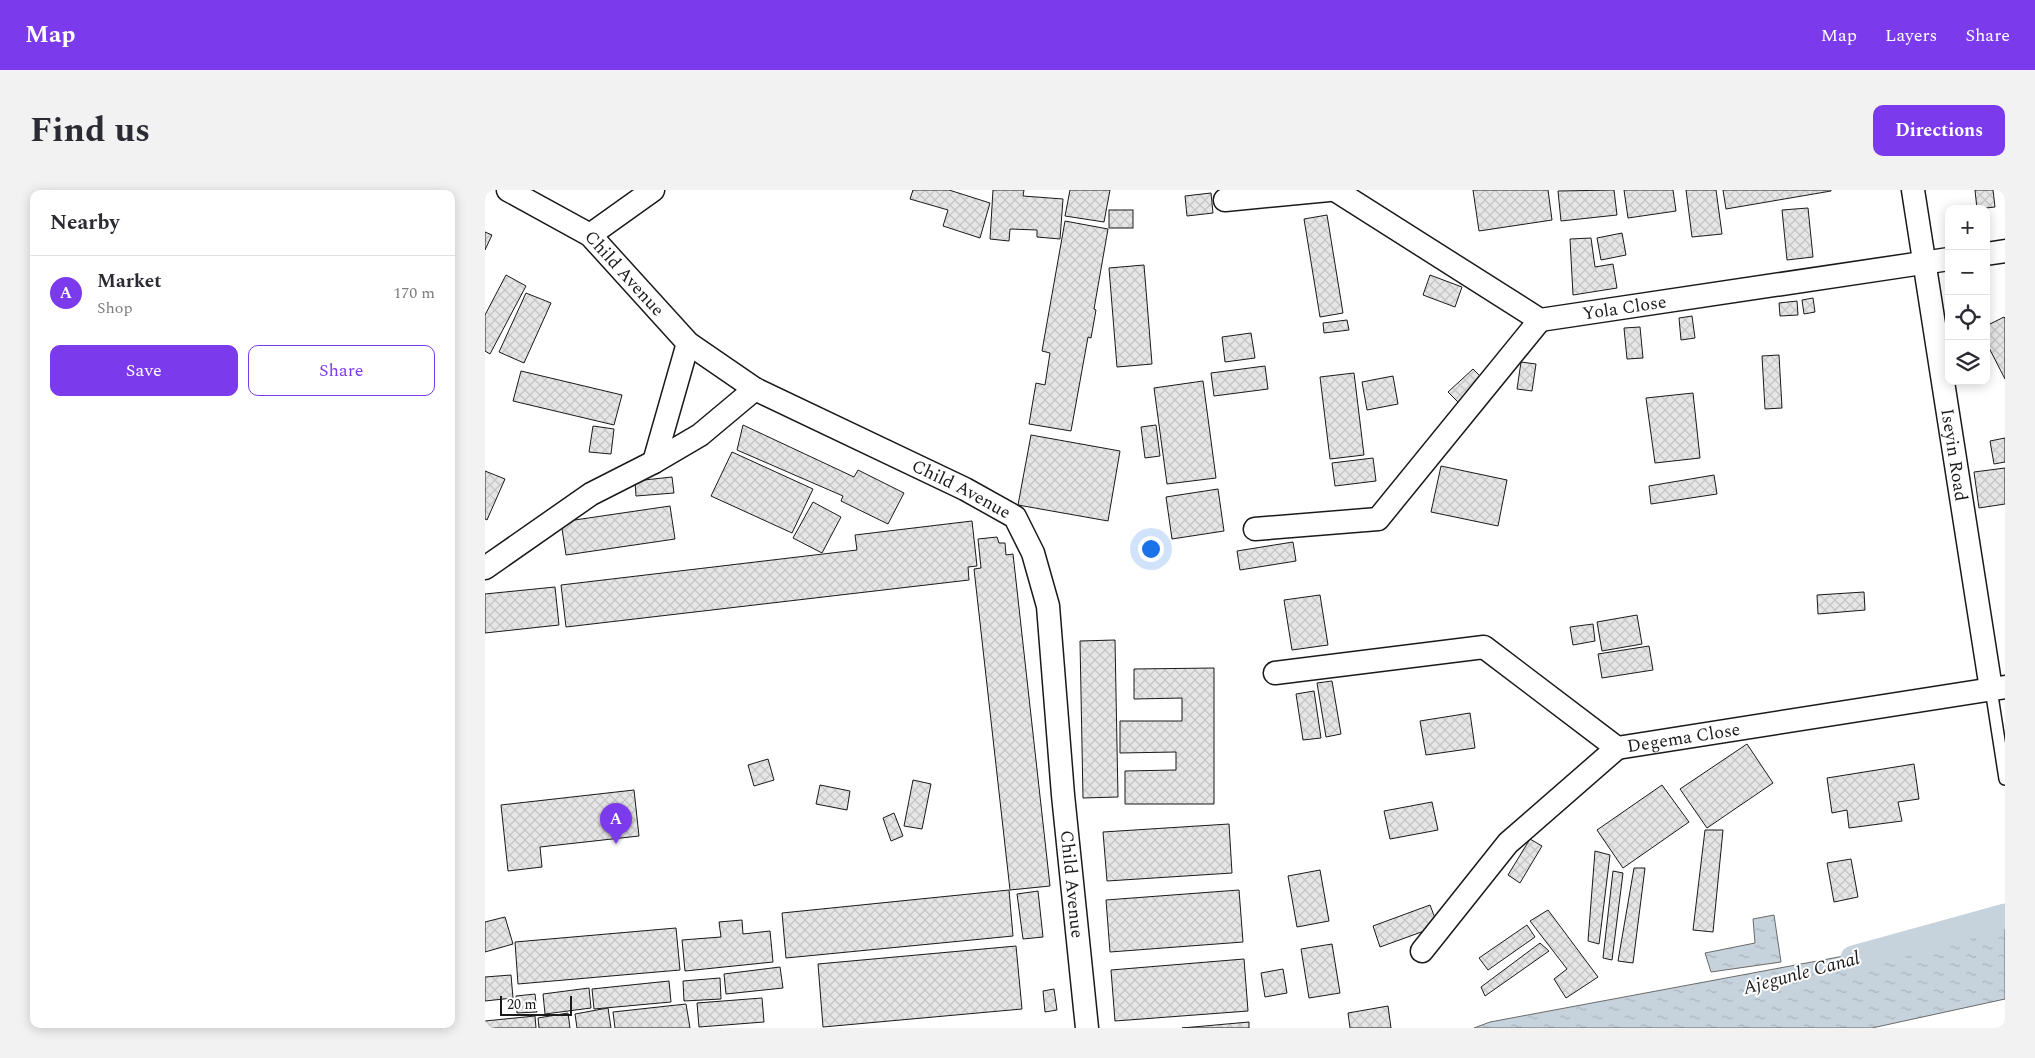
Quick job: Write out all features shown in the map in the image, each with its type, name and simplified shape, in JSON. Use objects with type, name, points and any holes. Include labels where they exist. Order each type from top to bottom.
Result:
[{"type":"street","name":"Child Avenue","points":[[508,190],[590,235],[619,270],[688,343],[755,389],[965,490],[1015,517],[1033,553],[1048,606],[1063,795],[1087,1028]]},
{"type":"street","points":[[590,235],[653,190]]},
{"type":"street","points":[[1225,200],[1329,190]]},
{"type":"street","points":[[1255,529],[1378,519],[1539,320],[1335,190]]},
{"type":"street","name":"Iseyin Road","points":[[1913,190],[1998,688]]},
{"type":"street","points":[[1990,253],[2005,251]]},
{"type":"street","name":"Yola Close","points":[[1539,320],[1945,260]]},
{"type":"street","points":[[654,462],[688,343]]},
{"type":"street","points":[[485,568],[591,494],[654,462],[700,435],[755,389]]},
{"type":"street","name":"Degema Close","points":[[1275,673],[1484,647],[1617,748],[1998,688]]},
{"type":"street","points":[[1422,951],[1508,843],[1617,748]]},
{"type":"lane","points":[[1998,688],[2005,779]]},
{"type":"water","points":[[1774,915],[1781,962],[1711,972],[1705,953],[1755,943],[1753,919]]},
{"type":"water","points":[[2005,926],[2005,999],[1872,1028],[1474,1028],[1490,1022]]},
{"type":"building","points":[[913,190],[949,190],[990,203],[980,238],[943,226],[948,210],[910,199]]},
{"type":"building","points":[[993,190],[1024,190],[1023,196],[1063,199],[1060,239],[1037,237],[1037,230],[1010,229],[1009,241],[990,239]]},
{"type":"building","points":[[1070,190],[1110,190],[1104,222],[1065,216]]},
{"type":"building","points":[[1473,190],[1548,190],[1552,220],[1479,231]]},
{"type":"building","points":[[1614,190],[1617,215],[1561,221],[1558,191]]},
{"type":"building","points":[[1624,190],[1673,190],[1676,211],[1628,218]]},
{"type":"building","points":[[1686,190],[1716,190],[1722,234],[1692,237]]},
{"type":"building","points":[[1723,190],[1831,190],[1831,191],[1726,209]]},
{"type":"building","points":[[1975,190],[1993,190],[1995,207],[1977,205]]},
{"type":"building","points":[[1211,193],[1213,213],[1187,216],[1185,196]]},
{"type":"building","points":[[1808,208],[1813,257],[1787,260],[1782,210]]},
{"type":"building","points":[[1109,210],[1133,210],[1133,228],[1109,228]]},
{"type":"building","points":[[1327,215],[1343,313],[1320,317],[1304,219]]},
{"type":"building","points":[[1065,221],[1108,229],[1094,309],[1096,310],[1091,338],[1088,337],[1071,431],[1029,424],[1036,383],[1045,385],[1050,353],[1042,351]]},
{"type":"building","points":[[485,232],[492,235],[485,250]]},
{"type":"building","points":[[1622,233],[1626,255],[1601,260],[1597,238]]},
{"type":"building","points":[[1591,238],[1595,267],[1613,264],[1617,288],[1573,295],[1570,239]]},
{"type":"building","points":[[1144,265],[1152,364],[1117,367],[1109,268]]},
{"type":"building","points":[[506,275],[526,286],[490,354],[485,351],[485,315]]},
{"type":"building","points":[[1430,275],[1462,287],[1455,307],[1423,295]]},
{"type":"building","points":[[526,293],[551,303],[524,363],[499,352]]},
{"type":"building","points":[[1813,298],[1815,312],[1804,314],[1802,300]]},
{"type":"building","points":[[1797,301],[1798,315],[1780,316],[1779,303]]},
{"type":"building","points":[[1692,316],[1695,338],[1681,340],[1679,318]]},
{"type":"building","points":[[2005,318],[2005,379],[1990,350],[1990,324]]},
{"type":"building","points":[[1347,320],[1349,330],[1324,333],[1323,323]]},
{"type":"building","points":[[1640,327],[1643,358],[1627,359],[1624,328]]},
{"type":"building","points":[[1251,333],[1255,358],[1225,362],[1222,337]]},
{"type":"building","points":[[1779,355],[1782,408],[1765,409],[1762,356]]},
{"type":"building","points":[[1521,362],[1536,364],[1532,391],[1517,389]]},
{"type":"building","points":[[1265,366],[1268,389],[1214,396],[1211,373]]},
{"type":"building","points":[[1473,369],[1482,378],[1458,402],[1448,392]]},
{"type":"building","points":[[521,371],[622,395],[614,425],[513,401]]},
{"type":"building","points":[[1354,373],[1364,455],[1330,459],[1320,377]]},
{"type":"building","points":[[1393,376],[1398,404],[1367,410],[1362,382]]},
{"type":"building","points":[[1203,381],[1216,478],[1167,484],[1154,388]]},
{"type":"building","points":[[1693,393],[1700,458],[1655,463],[1646,398]]},
{"type":"building","points":[[743,425],[854,477],[858,470],[904,493],[888,524],[841,501],[843,496],[737,450]]},
{"type":"building","points":[[1156,425],[1160,456],[1145,458],[1141,427]]},
{"type":"building","points":[[593,426],[614,429],[611,454],[589,452]]},
{"type":"building","points":[[1031,435],[1120,451],[1108,521],[1018,505]]},
{"type":"building","points":[[2005,438],[2005,462],[1994,464],[1990,441]]},
{"type":"building","points":[[732,452],[813,489],[792,533],[711,496]]},
{"type":"building","points":[[1373,458],[1376,481],[1335,486],[1332,463]]},
{"type":"building","points":[[1441,466],[1507,480],[1498,526],[1431,512]]},
{"type":"building","points":[[2005,468],[2005,504],[1979,508],[1974,472]]},
{"type":"building","points":[[485,471],[505,479],[487,520],[485,519]]},
{"type":"building","points":[[1714,475],[1717,494],[1651,504],[1649,486]]},
{"type":"building","points":[[672,477],[674,493],[636,496],[635,481]]},
{"type":"building","points":[[1218,489],[1224,531],[1172,539],[1166,497]]},
{"type":"building","points":[[813,502],[841,517],[822,553],[793,538]]},
{"type":"building","points":[[670,506],[675,539],[566,555],[561,522]]},
{"type":"building","points":[[972,521],[977,566],[968,567],[969,580],[566,627],[561,585],[857,550],[855,535]]},
{"type":"building","points":[[997,537],[999,543],[1005,543],[1006,555],[1013,554],[1050,886],[1010,890],[974,569],[981,568],[978,539]]},
{"type":"building","points":[[1293,542],[1296,561],[1240,570],[1237,551]]},
{"type":"building","points":[[555,587],[559,625],[485,633],[485,594]]},
{"type":"building","points":[[1864,592],[1865,610],[1818,614],[1817,595]]},
{"type":"building","points":[[1320,595],[1328,645],[1292,650],[1284,600]]},
{"type":"building","points":[[1637,615],[1642,644],[1602,651],[1597,622]]},
{"type":"building","points":[[1593,624],[1595,641],[1573,645],[1570,627]]},
{"type":"building","points":[[1115,640],[1118,797],[1083,798],[1080,641]]},
{"type":"building","points":[[1649,646],[1653,670],[1602,678],[1598,654]]},
{"type":"building","points":[[1214,668],[1214,804],[1125,804],[1125,771],[1176,770],[1176,752],[1120,753],[1120,721],[1182,721],[1182,698],[1134,699],[1134,669]]},
{"type":"building","points":[[1332,681],[1341,734],[1326,737],[1317,683]]},
{"type":"building","points":[[1314,691],[1321,738],[1303,740],[1296,694]]},
{"type":"building","points":[[1470,713],[1475,748],[1426,755],[1420,721]]},
{"type":"building","points":[[1747,744],[1773,783],[1707,828],[1680,789]]},
{"type":"building","points":[[768,759],[774,780],[754,786],[748,765]]},
{"type":"building","points":[[1914,764],[1919,799],[1898,802],[1902,821],[1849,828],[1847,810],[1832,813],[1827,778]]},
{"type":"building","points":[[913,780],[931,784],[922,829],[904,826]]},
{"type":"building","points":[[820,785],[850,791],[847,810],[816,804]]},
{"type":"building","points":[[1662,785],[1689,822],[1623,868],[1597,830]]},
{"type":"building","points":[[634,790],[639,836],[540,847],[542,867],[508,871],[501,805]]},
{"type":"building","points":[[1432,802],[1438,830],[1390,839],[1384,811]]},
{"type":"building","points":[[894,813],[903,836],[891,841],[883,818]]},
{"type":"building","points":[[1229,824],[1232,873],[1107,881],[1103,832]]},
{"type":"building","points":[[1705,830],[1723,830],[1713,932],[1693,930]]},
{"type":"building","points":[[1530,839],[1542,846],[1520,883],[1508,875]]},
{"type":"building","points":[[1595,851],[1610,855],[1599,944],[1588,941]]},
{"type":"building","points":[[1851,859],[1858,897],[1834,902],[1827,863]]},
{"type":"building","points":[[1634,868],[1645,868],[1633,963],[1618,961]]},
{"type":"building","points":[[1320,870],[1329,921],[1297,927],[1288,876]]},
{"type":"building","points":[[1613,871],[1623,873],[1612,960],[1603,958]]},
{"type":"building","points":[[1009,890],[1013,936],[786,958],[782,913]]},
{"type":"building","points":[[1239,890],[1243,942],[1110,952],[1106,900]]},
{"type":"building","points":[[1038,891],[1043,937],[1023,939],[1017,894]]},
{"type":"building","points":[[1430,905],[1438,926],[1380,947],[1373,926]]},
{"type":"building","points":[[1548,910],[1598,977],[1566,998],[1554,979],[1567,969],[1530,921]]},
{"type":"building","points":[[505,917],[513,944],[485,952],[485,922]]},
{"type":"building","points":[[742,920],[743,934],[770,931],[773,962],[685,971],[682,940],[721,937],[719,922]]},
{"type":"building","points":[[1527,925],[1535,937],[1488,970],[1479,958]]},
{"type":"building","points":[[676,928],[680,970],[518,984],[515,942]]},
{"type":"building","points":[[1540,943],[1549,951],[1485,996],[1481,987]]},
{"type":"building","points":[[1332,944],[1340,993],[1309,998],[1301,949]]},
{"type":"building","points":[[1016,946],[1022,1009],[823,1027],[818,964]]},
{"type":"building","points":[[1244,959],[1248,1011],[1115,1021],[1111,970]]},
{"type":"building","points":[[780,967],[783,988],[726,994],[724,974]]},
{"type":"building","points":[[1283,969],[1287,993],[1265,997],[1261,973]]},
{"type":"building","points":[[511,975],[513,998],[485,1001],[485,977]]},
{"type":"building","points":[[720,978],[721,999],[684,1001],[683,981]]},
{"type":"building","points":[[669,981],[671,1002],[594,1009],[592,989]]},
{"type":"building","points":[[589,988],[591,1008],[545,1014],[543,994]]},
{"type":"building","points":[[1054,989],[1057,1010],[1045,1012],[1043,991]]},
{"type":"building","points":[[535,994],[537,1012],[517,1013],[516,996]]},
{"type":"building","points":[[762,998],[764,1022],[699,1027],[697,1003]]},
{"type":"building","points":[[686,1004],[690,1028],[615,1028],[613,1012]]},
{"type":"building","points":[[1388,1006],[1391,1028],[1350,1028],[1348,1013]]},
{"type":"building","points":[[608,1008],[611,1028],[577,1028],[575,1014]]},
{"type":"building","points":[[568,1013],[570,1028],[539,1028],[538,1018]]},
{"type":"building","points":[[535,1016],[536,1028],[485,1028],[485,1021]]},
{"type":"building","points":[[1249,1022],[1249,1028],[1182,1028]]},
{"type":"waterway","name":"Ajegunle Canal","points":[[1853,958],[2005,916]]},
{"type":"place","name":"Market","points":[[616,844]]}]
